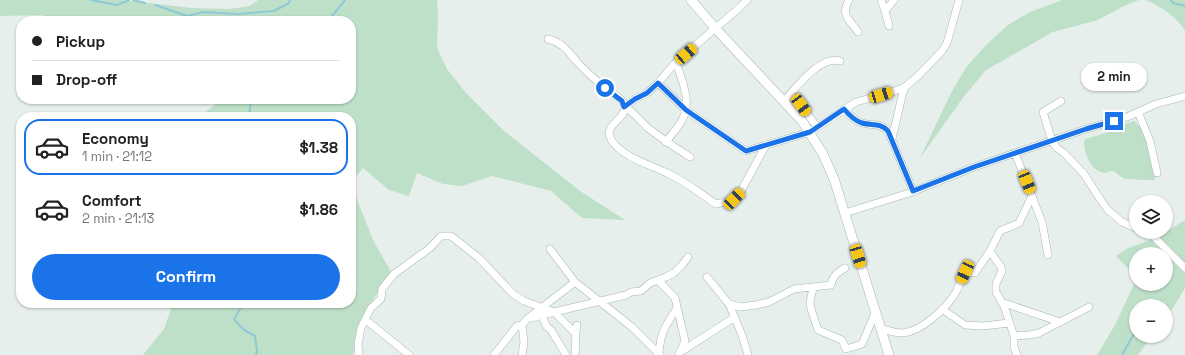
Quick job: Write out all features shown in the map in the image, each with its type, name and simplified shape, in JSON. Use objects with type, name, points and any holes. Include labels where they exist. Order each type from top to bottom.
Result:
[{"type":"street","points":[[691,0],[715,28],[802,121],[814,130]]},
{"type":"street","points":[[624,107],[647,93],[658,83],[676,62],[747,0]]},
{"type":"street","points":[[849,0],[845,6],[845,13],[858,32]]},
{"type":"street","points":[[881,0],[889,26]]},
{"type":"street","points":[[885,10],[894,0]]},
{"type":"street","points":[[658,83],[686,110],[746,151],[814,130],[856,102],[905,87],[942,51],[947,43],[959,0]]},
{"type":"street","points":[[548,39],[556,41],[563,46],[579,64],[605,88],[622,101],[624,112],[609,129],[609,134],[612,140],[622,151],[649,166],[669,174],[716,204],[734,199],[740,193],[766,145]]},
{"type":"street","points":[[784,101],[807,76],[820,65],[834,59],[840,61]]},
{"type":"street","points":[[666,142],[682,121],[686,110],[686,96],[676,62]]},
{"type":"street","points":[[892,139],[905,87]]},
{"type":"street","points":[[845,213],[913,191],[1015,153],[1127,117],[1156,104],[1185,96]]},
{"type":"street","points":[[1061,101],[1043,112],[1052,141],[1057,148],[1064,153],[1084,174],[1108,210],[1122,222],[1129,225]]},
{"type":"street","points":[[801,105],[814,130],[834,179],[889,355]]},
{"type":"street","points":[[624,107],[630,110],[647,127],[666,142],[690,157]]},
{"type":"street","points":[[844,109],[862,123],[884,126],[892,139],[913,191]]},
{"type":"street","points":[[1138,112],[1150,141],[1157,173]]},
{"type":"street","points":[[1015,153],[1042,222],[1048,256]]},
{"type":"street","points":[[880,328],[901,333],[911,331],[919,328],[935,317],[955,294],[965,272],[975,273],[990,251],[1000,231],[1019,223],[1032,196]]},
{"type":"street","points":[[359,355],[358,344],[361,328],[371,308],[381,299],[382,289],[394,274],[430,248],[441,236],[451,236],[479,258],[513,294],[542,311],[554,312],[626,295],[631,292],[641,291],[650,283],[674,273],[688,257]]},
{"type":"street","points":[[1156,239],[1185,268]]},
{"type":"street","points":[[550,249],[575,282],[632,327],[659,355]]},
{"type":"street","points":[[990,251],[1001,267],[1002,271],[996,284],[996,292],[1014,336],[1014,347],[1017,355]]},
{"type":"street","points":[[729,304],[740,307],[756,305],[769,302],[794,289],[831,285],[833,278],[845,268]]},
{"type":"street","points":[[707,277],[729,304],[742,335],[748,355]]},
{"type":"street","points":[[658,280],[675,298],[685,341],[679,354]]},
{"type":"street","points":[[522,355],[524,342],[522,326],[527,319],[542,311],[575,282]]},
{"type":"street","points":[[813,288],[810,309],[818,330],[842,340],[846,349],[862,344],[876,313]]},
{"type":"street","points":[[1001,302],[1060,322]]},
{"type":"street","points":[[1014,336],[1039,333],[1089,306]]},
{"type":"street","points":[[659,355],[660,342],[664,329],[677,308]]},
{"type":"street","points":[[942,309],[965,325],[983,326],[1009,323]]},
{"type":"street","points":[[542,311],[547,327],[551,330],[566,355]]},
{"type":"street","points":[[554,312],[575,333],[577,340],[575,355]]},
{"type":"street","points":[[679,354],[735,318]]},
{"type":"street","points":[[366,320],[409,355]]},
{"type":"street","points":[[575,333],[577,325]]},
{"type":"street","points":[[494,355],[517,326],[522,326]]},
{"type":"green space","points":[[0,0],[123,0],[192,8],[229,9],[250,6],[258,0],[437,0],[437,48],[447,69],[466,93],[503,130],[580,191],[625,220],[582,218],[551,191],[492,176],[462,186],[443,184],[417,173],[409,196],[389,190],[363,168],[356,176],[356,112],[206,112],[215,104],[356,104],[356,16],[0,16]]},
{"type":"green space","points":[[1062,0],[1139,0],[1098,20],[1053,32],[986,70],[965,95],[920,158],[951,93],[967,66],[988,43],[1008,25],[1030,12]]},
{"type":"green space","points":[[1146,0],[1185,0],[1185,31],[1173,17]]},
{"type":"green space","points":[[1134,121],[1145,131],[1150,158],[1157,176],[1154,180],[1125,179],[1113,171],[1104,173],[1099,171],[1092,165],[1085,151],[1084,141],[1086,139]]},
{"type":"green space","points":[[356,197],[373,240],[392,274],[370,304],[355,339],[353,355],[143,355],[164,329],[171,308],[356,308]]},
{"type":"green space","points":[[1185,220],[1185,288],[1173,308],[1173,299],[1129,299],[1129,343],[1147,343],[1138,355],[1097,355],[1115,325],[1131,291],[1173,291],[1173,247],[1131,247],[1153,239],[1173,239],[1173,227]]},
{"type":"green space","points":[[1129,248],[1129,270],[1116,256]]},
{"type":"waterway","points":[[91,0],[117,5],[129,0]]},
{"type":"waterway","points":[[133,0],[145,3]]},
{"type":"waterway","points":[[155,5],[187,16],[203,12],[237,14],[274,11],[289,3],[290,0]]},
{"type":"waterway","points":[[332,16],[345,0]]},
{"type":"waterway","points":[[1171,0],[1173,3],[1185,6]]},
{"type":"waterway","points":[[250,104],[250,112]]},
{"type":"waterway","points":[[240,308],[234,319],[244,330],[255,336],[257,351],[256,355]]},
{"type":"waterway","points":[[1122,355],[1129,342]]},
{"type":"route","points":[[605,88],[622,101],[624,107],[647,93],[658,83],[686,110],[746,151],[810,132],[844,109],[849,115],[862,123],[884,126],[892,139],[913,191],[974,167],[1114,121]]}]
